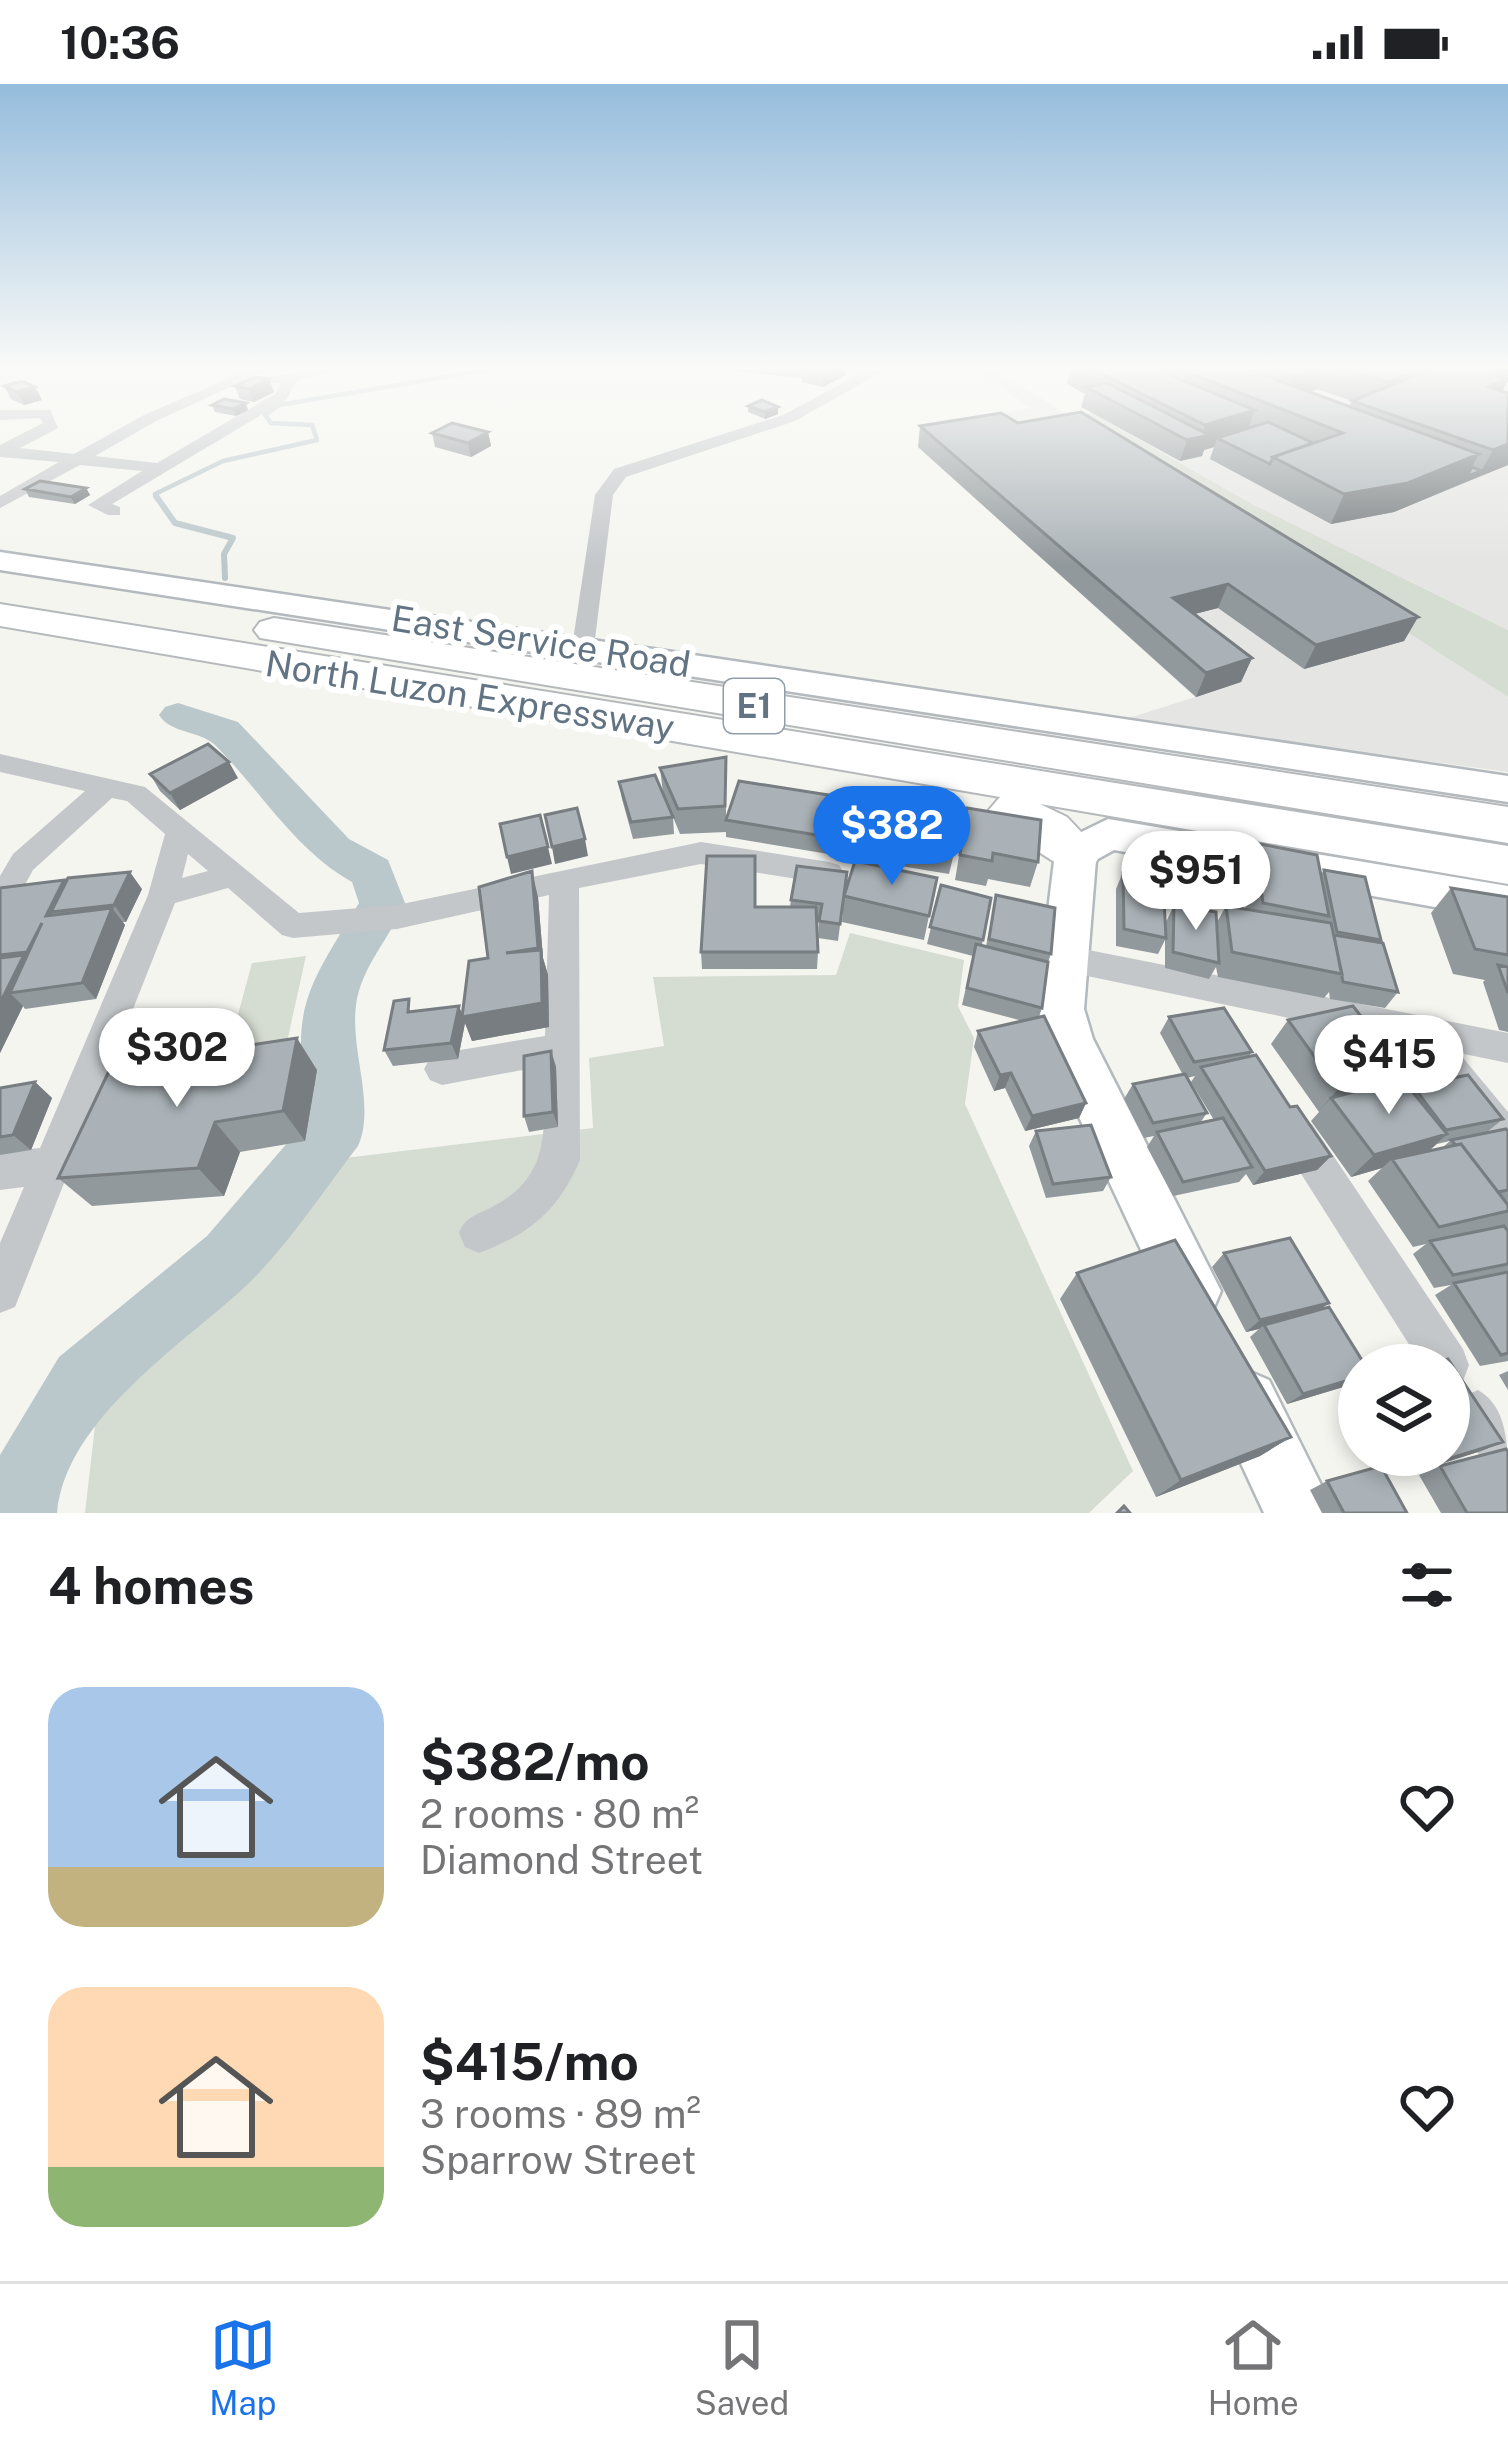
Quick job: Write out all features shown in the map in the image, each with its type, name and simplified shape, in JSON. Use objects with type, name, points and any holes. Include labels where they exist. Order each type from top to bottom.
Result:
[{"type":"highway","name":"North Luzon Expressway","points":[[0,586],[1508,825]]},
{"type":"highway","name":"North Luzon Expressway","points":[[0,615],[1508,865]]},
{"type":"highway","points":[[584,647],[644,668],[1398,786],[1508,812]]},
{"type":"highway","points":[[384,682],[744,768],[1012,811],[1092,844]]},
{"type":"main road","name":"East Service Road","points":[[0,561],[1508,789]]},
{"type":"main road","points":[[1300,1513],[1069,1042],[1060,1009],[1058,930],[1092,844],[1508,903]]},
{"type":"street","points":[[0,452],[37,433]]},
{"type":"street","points":[[0,503],[129,433]]},
{"type":"street","points":[[114,511],[97,505],[219,433]]},
{"type":"street","points":[[584,647],[604,495],[620,473],[744,433]]},
{"type":"street","points":[[0,452],[158,468]]},
{"type":"street","points":[[0,764],[136,794],[293,926],[397,917],[701,854],[852,878]]},
{"type":"street","points":[[0,902],[23,862],[106,788]]},
{"type":"street","points":[[0,1292],[163,895],[180,832]]},
{"type":"street","points":[[163,895],[234,875]]},
{"type":"street","points":[[479,1233],[511,1222],[546,1193],[561,1160],[564,884]]},
{"type":"street","points":[[1058,930],[1201,986],[1508,1048]]},
{"type":"street","points":[[1201,986],[1227,1026]]},
{"type":"street","points":[[1419,1030],[1508,1141]]},
{"type":"street","points":[[442,1069],[562,1048]]},
{"type":"street","points":[[1279,1106],[1433,1344]]},
{"type":"street","points":[[0,1171],[54,1166]]},
{"type":"street","points":[[1470,1401],[1508,1460]]},
{"type":"shaded area","points":[[1095,433],[1508,697],[1508,772],[1123,720],[1195,697],[918,447],[995,434]]},
{"type":"shaded area","points":[[1096,433],[1127,433],[1254,505],[1508,630],[1508,697]]},
{"type":"shaded area","points":[[1126,433],[1508,433],[1508,630],[1254,505]]},
{"type":"shaded area","points":[[850,933],[964,960],[958,1006],[974,1038],[965,1104],[1133,1471],[1089,1513],[85,1513],[96,1417],[176,1319],[345,1158],[593,1128],[589,1058],[664,1046],[653,977],[836,975]]},
{"type":"shaded area","points":[[306,956],[287,1042],[228,1051],[252,963]]},
{"type":"building","points":[[433,433],[487,433],[468,443]]},
{"type":"building","points":[[928,433],[1115,433],[1418,617],[1316,645],[1228,584],[1173,598],[1252,658],[1206,673]]},
{"type":"building","points":[[1173,433],[1209,435],[1187,440]]},
{"type":"building","points":[[1234,433],[1291,433],[1313,443],[1273,457],[1270,464],[1217,438]]},
{"type":"building","points":[[1343,433],[1421,433],[1479,454],[1408,483],[1344,494],[1273,457]]},
{"type":"building","points":[[1443,433],[1508,433],[1508,444],[1493,450]]},
{"type":"building","points":[[40,481],[86,488],[71,497],[25,489]]},
{"type":"building","points":[[208,744],[229,762],[170,793],[150,774]]},
{"type":"building","points":[[726,757],[725,806],[678,809],[660,768]]},
{"type":"building","points":[[655,775],[673,817],[631,822],[619,782]]},
{"type":"building","points":[[739,781],[873,802],[865,843],[726,820]]},
{"type":"building","points":[[875,794],[960,807],[955,849],[866,834]]},
{"type":"building","points":[[577,808],[585,839],[552,847],[545,815]]},
{"type":"building","points":[[967,808],[1041,820],[1038,862],[993,853],[992,861],[960,855]]},
{"type":"building","points":[[540,815],[548,847],[507,857],[500,824]]},
{"type":"building","points":[[1255,843],[1317,855],[1329,916],[1263,903]]},
{"type":"building","points":[[707,856],[755,856],[755,907],[816,907],[818,952],[701,952]]},
{"type":"building","points":[[855,861],[937,878],[929,916],[844,896]]},
{"type":"building","points":[[797,866],[847,872],[840,924],[819,921],[822,904],[791,900]]},
{"type":"building","points":[[1324,870],[1365,877],[1381,940],[1337,932]]},
{"type":"building","points":[[532,871],[538,948],[506,953],[541,950],[542,1003],[462,1017],[469,961],[488,958],[479,887]]},
{"type":"building","points":[[130,872],[114,905],[51,912],[68,878]]},
{"type":"building","points":[[1123,872],[1163,880],[1166,938],[1124,929]]},
{"type":"building","points":[[64,880],[46,916],[112,908],[82,983],[10,993],[42,923],[27,952],[0,955],[0,888]]},
{"type":"building","points":[[941,885],[991,898],[983,940],[930,927]]},
{"type":"building","points":[[1451,888],[1508,897],[1508,955],[1475,949]]},
{"type":"building","points":[[996,895],[1055,908],[1051,954],[989,939]]},
{"type":"building","points":[[1174,905],[1216,912],[1219,963],[1173,952]]},
{"type":"building","points":[[1226,906],[1331,923],[1342,974],[1232,952]]},
{"type":"building","points":[[1334,935],[1383,943],[1398,992],[1343,982]]},
{"type":"building","points":[[976,944],[1048,962],[1042,1008],[967,988]]},
{"type":"building","points":[[24,955],[0,1003],[0,958]]},
{"type":"building","points":[[1498,965],[1508,967],[1508,993]]},
{"type":"building","points":[[409,999],[408,1012],[459,1006],[451,1043],[384,1050],[394,1001]]},
{"type":"building","points":[[1353,1006],[1406,1074],[1338,1089],[1288,1020]]},
{"type":"building","points":[[1224,1008],[1252,1052],[1194,1062],[1169,1017]]},
{"type":"building","points":[[1044,1016],[1086,1103],[1032,1116],[1011,1073],[1000,1075],[978,1031]]},
{"type":"building","points":[[297,1038],[283,1111],[215,1122],[198,1168],[58,1178],[109,1071],[209,1064],[212,1051]]},
{"type":"building","points":[[551,1051],[553,1112],[524,1116],[524,1056]]},
{"type":"building","points":[[1256,1055],[1290,1107],[1297,1106],[1331,1156],[1265,1171],[1201,1067]]},
{"type":"building","points":[[1185,1074],[1207,1113],[1153,1123],[1133,1084]]},
{"type":"building","points":[[1468,1075],[1503,1119],[1446,1130],[1413,1086]]},
{"type":"building","points":[[1402,1079],[1447,1134],[1374,1155],[1331,1098]]},
{"type":"building","points":[[35,1082],[13,1135],[0,1137],[0,1088]]},
{"type":"building","points":[[1223,1118],[1252,1167],[1183,1182],[1157,1132]]},
{"type":"building","points":[[1091,1125],[1111,1177],[1053,1184],[1036,1131]]},
{"type":"building","points":[[1506,1129],[1508,1190],[1498,1192],[1461,1144],[1451,1140]]},
{"type":"building","points":[[1461,1144],[1508,1211],[1439,1227],[1392,1159]]},
{"type":"building","points":[[1504,1226],[1508,1264],[1453,1275],[1430,1241]]},
{"type":"building","points":[[1290,1238],[1329,1303],[1260,1320],[1224,1253]]},
{"type":"building","points":[[1175,1240],[1291,1437],[1181,1480],[1077,1273]]},
{"type":"building","points":[[1508,1272],[1508,1353],[1501,1355],[1454,1283]]},
{"type":"building","points":[[1329,1307],[1352,1344],[1338,1344],[1338,1383],[1303,1394],[1264,1325]]},
{"type":"building","points":[[1470,1392],[1503,1442],[1470,1452]]},
{"type":"building","points":[[1506,1449],[1508,1513],[1467,1513],[1446,1476],[1470,1476],[1470,1458]]},
{"type":"building","points":[[1387,1476],[1407,1513],[1344,1513],[1327,1481]]},
{"type":"waterway","points":[[157,499],[155,494],[223,461],[317,440],[315,433]]},
{"type":"waterway","points":[[156,496],[175,523],[233,538],[224,554],[225,578]]},
{"type":"waterway","points":[[19,1513],[22,1488],[83,1381],[229,1258],[338,1127],[328,1051],[329,1011],[338,976],[382,903],[372,872],[333,851],[224,731],[178,715]]}]
